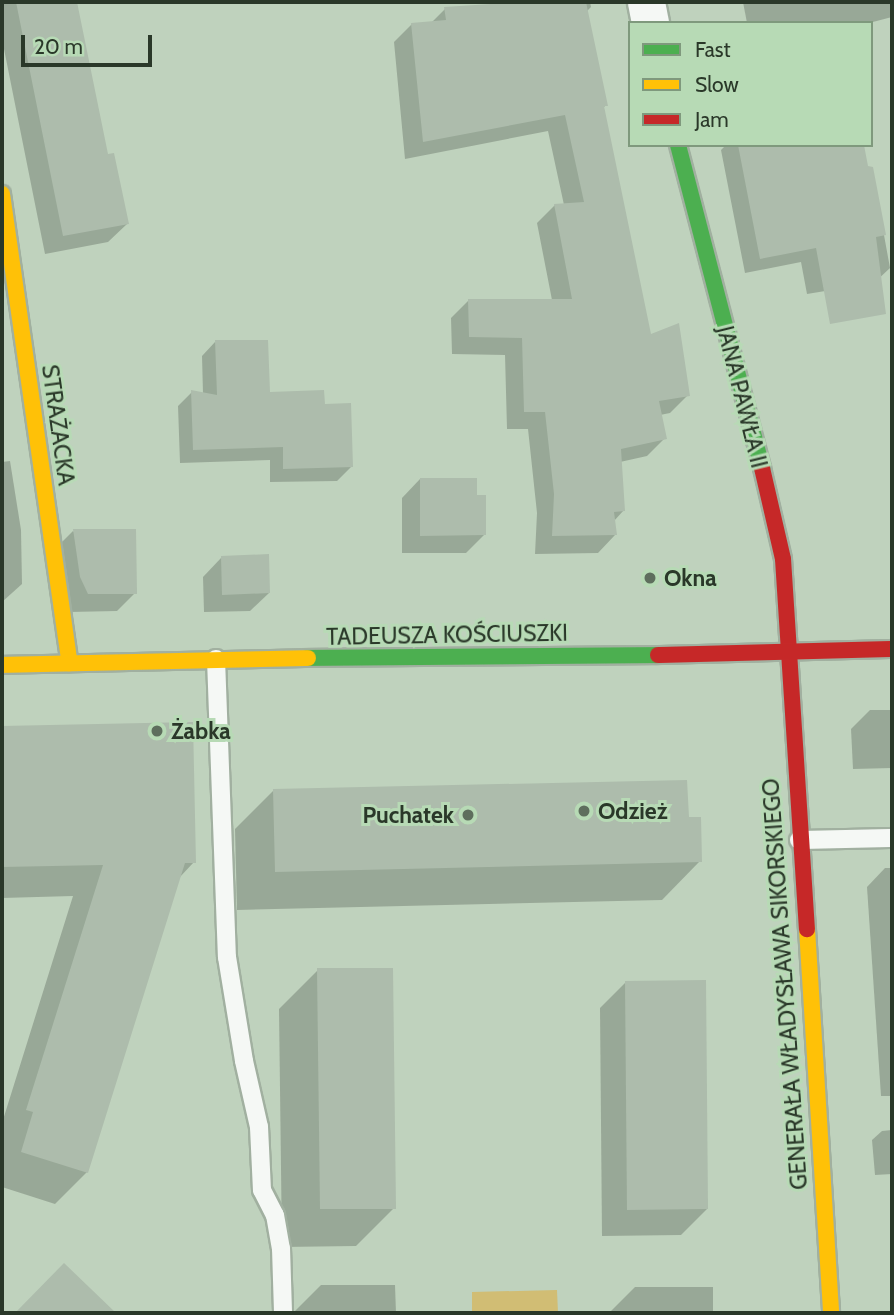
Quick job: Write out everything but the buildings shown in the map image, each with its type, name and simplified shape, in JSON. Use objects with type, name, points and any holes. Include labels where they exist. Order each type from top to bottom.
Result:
[{"type":"street","points":[[646,2],[650,21]]},
{"type":"street","name":"JANA PAWŁA II","points":[[678,147],[710,276],[741,380],[783,559],[787,652]]},
{"type":"street","name":"STRAŻACKA","points":[[2,194],[70,663]]},
{"type":"street","name":"TADEUSZA KOŚCIUSZKI","points":[[2,665],[216,659],[892,649]]},
{"type":"street","name":"GENERAŁA WŁADYSŁAWA SIKORSKIEGO","points":[[787,652],[831,1313]]},
{"type":"lane","points":[[216,659],[227,957],[244,1061],[259,1127],[262,1190],[275,1215],[281,1248],[282,1313]]},
{"type":"lane","points":[[799,840],[892,838]]},
{"type":"shaded area","points":[[557,1290],[558,1313],[472,1313],[472,1292]]},
{"type":"traffic: fast","points":[[679,147],[762,468]]},
{"type":"traffic: fast","points":[[308,658],[658,655]]},
{"type":"traffic: slow","points":[[2,194],[70,663]]},
{"type":"traffic: slow","points":[[2,665],[308,658]]},
{"type":"traffic: slow","points":[[807,929],[831,1313]]},
{"type":"traffic: jam","points":[[762,468],[783,559],[807,929]]},
{"type":"traffic: jam","points":[[658,655],[892,649]]},
{"type":"place","name":"Okna","points":[[650,578]]},
{"type":"place","name":"Żabka","points":[[157,731]]},
{"type":"place","name":"Odzież","points":[[584,811]]},
{"type":"place","name":"Puchatek","points":[[468,815]]}]
